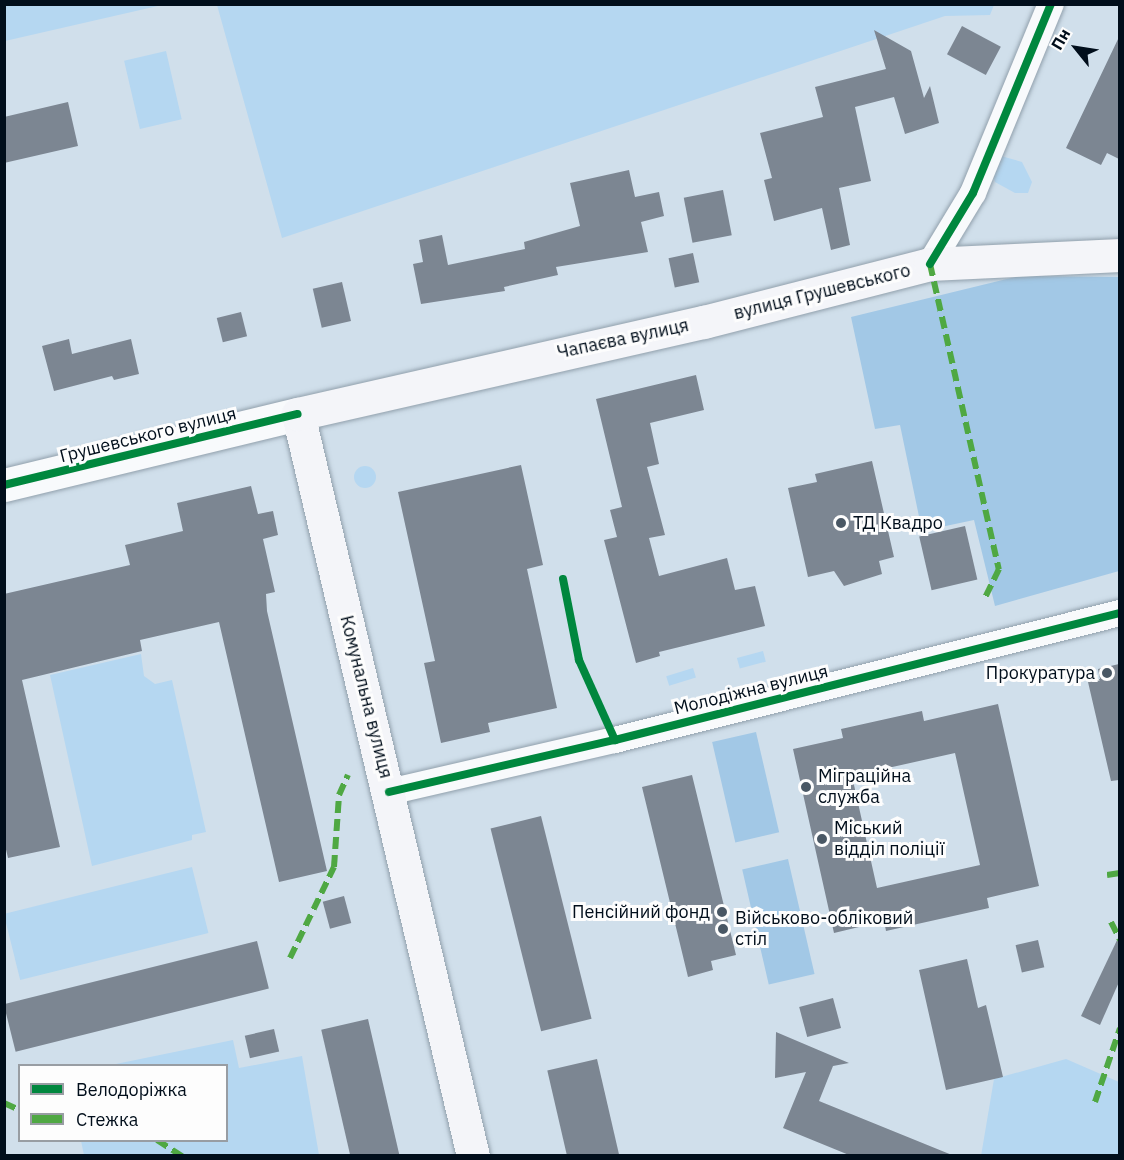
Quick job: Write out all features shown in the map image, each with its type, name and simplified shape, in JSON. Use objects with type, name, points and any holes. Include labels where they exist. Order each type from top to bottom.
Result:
[{"type":"main road","name":"вулиця Грушевського","points":[[704,322],[930,264],[1119,255]]},
{"type":"main road","name":"Чапаєва вулиця","points":[[542,356],[704,322]]},
{"type":"main road","name":"Грушевського вулиця","points":[[298,414],[542,356]]},
{"type":"main road","name":"Комунальна вулиця","points":[[298,414],[473,1155]]},
{"type":"street","points":[[930,264],[973,193],[1051,4]]},
{"type":"street","name":"Грушевського вулиця","points":[[4,485],[298,414]]},
{"type":"street","name":"Молодіжна вулиця","points":[[389,792],[615,740],[1119,613]]},
{"type":"shaded area","points":[[5,4],[162,4],[162,5],[5,41]]},
{"type":"shaded area","points":[[217,5],[994,5],[990,15],[945,16],[282,238]]},
{"type":"shaded area","points":[[166,51],[182,119],[140,129],[124,61]]},
{"type":"shaded area","points":[[1001,156],[1022,162],[1032,182],[1028,193],[1015,193],[995,182],[993,175]]},
{"type":"shaded area","points":[[1019,276],[1119,277],[1119,571],[995,606],[974,520],[922,531],[900,425],[875,429],[851,317]]},
{"type":"shaded area","points":[[365,466],[373,469],[376,477],[373,485],[365,488],[357,485],[354,477],[357,469]]},
{"type":"shaded area","points":[[763,651],[766,662],[740,669],[737,658]]},
{"type":"shaded area","points":[[141,654],[144,676],[155,684],[172,680],[206,832],[192,835],[192,840],[92,866],[50,675]]},
{"type":"shaded area","points":[[693,668],[696,678],[669,686],[666,676]]},
{"type":"shaded area","points":[[756,732],[779,832],[735,842],[712,742]]},
{"type":"shaded area","points":[[788,859],[815,974],[769,985],[742,870]]},
{"type":"shaded area","points":[[192,867],[208,933],[20,980],[4,914]]},
{"type":"shaded area","points":[[233,1040],[239,1068],[302,1056],[319,1155],[84,1155],[81,1142],[228,1142],[228,1064],[116,1064]]},
{"type":"shaded area","points":[[1066,1059],[1119,1082],[1119,1155],[981,1156],[994,1079]]},
{"type":"building","points":[[962,26],[1001,47],[986,75],[947,54]]},
{"type":"building","points":[[874,30],[911,51],[924,98],[930,86],[939,123],[905,134],[894,97],[855,107],[871,181],[839,188],[850,245],[831,250],[822,208],[774,221],[764,180],[772,178],[760,133],[823,117],[815,87],[886,69]]},
{"type":"building","points":[[1119,37],[1119,159],[1107,153],[1101,165],[1066,148]]},
{"type":"building","points":[[68,102],[78,146],[4,163],[4,117]]},
{"type":"building","points":[[629,170],[635,197],[659,192],[664,216],[641,222],[648,252],[556,267],[558,275],[504,287],[505,291],[421,304],[413,264],[423,262],[419,240],[442,235],[448,265],[525,249],[524,242],[580,226],[570,183]]},
{"type":"building","points":[[723,190],[732,235],[693,243],[684,198]]},
{"type":"building","points":[[693,253],[699,282],[675,288],[669,258]]},
{"type":"building","points":[[342,282],[351,321],[322,328],[313,289]]},
{"type":"building","points":[[241,312],[247,336],[223,342],[217,318]]},
{"type":"building","points":[[69,339],[72,354],[131,339],[139,374],[114,380],[112,376],[54,391],[42,346]]},
{"type":"building","points":[[696,375],[704,410],[650,423],[659,464],[647,467],[665,535],[649,538],[659,576],[727,558],[735,590],[755,586],[765,626],[659,652],[660,656],[636,663],[604,540],[617,537],[610,510],[622,507],[596,399]]},
{"type":"building","name":"ТД Квадро","points":[[872,461],[894,557],[879,561],[882,574],[844,586],[834,571],[808,577],[788,488],[817,482],[815,474]]},
{"type":"building","points":[[521,465],[543,565],[527,569],[557,708],[488,723],[490,732],[441,743],[424,663],[435,661],[398,492]]},
{"type":"building","points":[[251,486],[258,514],[273,511],[278,535],[263,539],[275,592],[266,594],[267,611],[327,871],[279,882],[219,622],[140,640],[142,651],[22,680],[60,847],[8,858],[4,841],[4,594],[130,565],[125,545],[183,531],[177,503]]},
{"type":"building","points":[[965,526],[977,580],[932,590],[919,537]]},
{"type":"building","points":[[1119,664],[1119,780],[1111,781],[1088,682],[1100,679],[1098,669]]},
{"type":"building","points":[[998,704],[1039,886],[987,898],[989,908],[886,931],[884,921],[834,933],[793,749],[843,738],[841,729],[922,711],[924,721]],"holes":[[[955,753],[980,865],[877,888],[852,776]]]},
{"type":"building","points":[[692,775],[736,955],[711,961],[713,970],[688,977],[642,787]]},
{"type":"building","points":[[541,816],[592,1019],[541,1031],[491,829]]},
{"type":"building","points":[[344,896],[351,923],[330,929],[323,902]]},
{"type":"building","points":[[1119,936],[1119,982],[1100,1025],[1081,1016]]},
{"type":"building","points":[[1038,940],[1044,967],[1022,972],[1016,945]]},
{"type":"building","points":[[257,941],[269,989],[16,1052],[4,1004]]},
{"type":"building","points":[[967,959],[978,1008],[986,1005],[1003,1077],[946,1090],[919,970]]},
{"type":"building","points":[[833,998],[841,1028],[807,1037],[799,1007]]},
{"type":"building","points":[[368,1019],[399,1155],[350,1156],[321,1030]]},
{"type":"building","points":[[274,1029],[279,1051],[250,1058],[245,1036]]},
{"type":"building","points":[[776,1032],[849,1063],[833,1066],[819,1101],[952,1155],[849,1155],[783,1128],[806,1072],[775,1078]]},
{"type":"building","points":[[597,1059],[619,1155],[567,1156],[547,1070]]},
{"type":"marked path","points":[[930,264],[999,569],[985,598]]},
{"type":"marked path","points":[[290,958],[334,867],[339,795],[348,775]]},
{"type":"marked path","points":[[1107,875],[1120,873]]},
{"type":"marked path","points":[[1111,922],[1120,940]]},
{"type":"marked path","points":[[1095,1102],[1120,1028]]},
{"type":"marked path","points":[[4,1103],[18,1109]]},
{"type":"marked path","points":[[160,1142],[182,1156]]},
{"type":"cycle path","points":[[930,264],[973,193],[1051,4]]},
{"type":"cycle path","points":[[4,485],[298,414]]},
{"type":"cycle path","points":[[563,579],[579,660],[615,740]]},
{"type":"cycle path","points":[[389,792],[615,740],[1120,613]]},
{"type":"place","name":"ТД Квадро","points":[[841,523]]},
{"type":"place","name":"Прокуратура","points":[[1107,673]]},
{"type":"place","name":"Міграційна служба","points":[[806,787]]},
{"type":"place","name":"Міський відділ поліції","points":[[822,839]]},
{"type":"place","name":"Пенсійний фонд","points":[[722,912]]},
{"type":"place","name":"Військово-обліковий стіл","points":[[723,929]]}]
